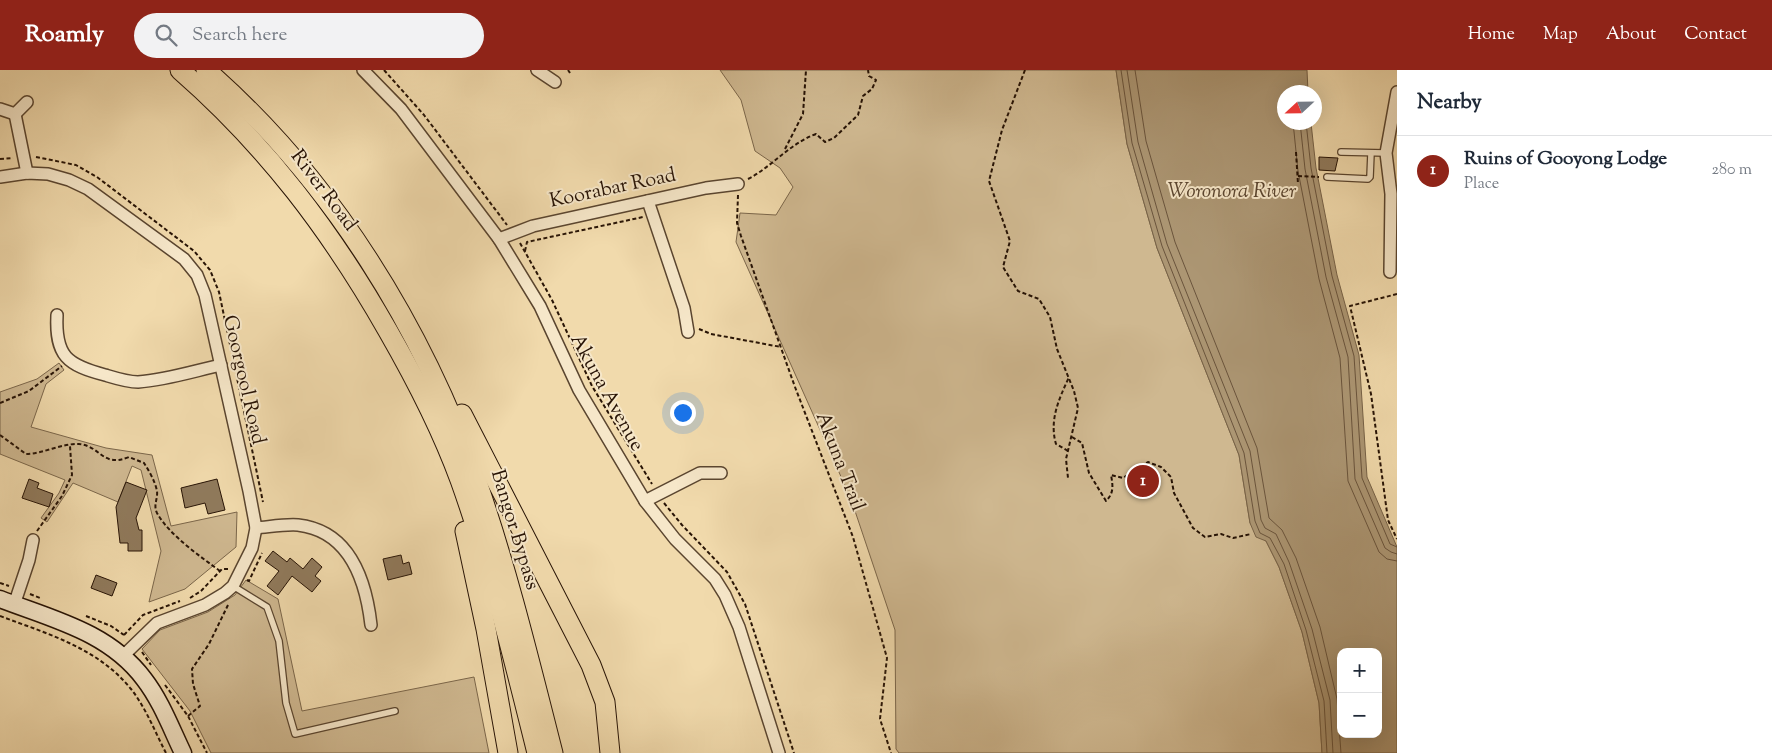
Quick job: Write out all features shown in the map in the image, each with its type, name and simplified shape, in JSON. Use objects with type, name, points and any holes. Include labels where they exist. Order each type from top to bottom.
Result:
[{"type":"main road","name":"River Road","points":[[180,70],[208,94],[255,142],[302,198],[342,256],[405,360]]},
{"type":"main road","name":"River Road","points":[[206,70],[268,131],[306,174],[362,250],[410,328]]},
{"type":"main road","points":[[410,328],[441,374],[592,665],[605,702],[610,753]]},
{"type":"main road","name":"Bangor Bypass","points":[[410,328],[451,416],[477,484],[524,641],[552,753]]},
{"type":"main road","points":[[405,360],[443,462],[460,515],[486,629],[508,753]]},
{"type":"main road","name":"Bangor Bypass","points":[[405,360],[443,440],[469,507],[503,617],[537,753]]},
{"type":"street","name":"Akuna Avenue","points":[[363,70],[401,109],[499,239],[528,285],[579,390],[646,500],[675,539],[715,579],[732,610],[779,753]]},
{"type":"street","points":[[537,70],[555,82]]},
{"type":"street","points":[[1390,272],[1391,194],[1386,153],[1397,92]]},
{"type":"street","points":[[15,114],[28,102]]},
{"type":"street","points":[[0,109],[15,114]]},
{"type":"street","points":[[15,114],[27,173]]},
{"type":"street","name":"Goorgool Road","points":[[0,177],[27,173],[48,174],[69,180],[88,189],[184,260],[197,275],[205,295],[261,528],[232,585]]},
{"type":"street","name":"Koorabar Road","points":[[499,239],[533,226],[706,188],[738,184]]},
{"type":"street","points":[[648,201],[688,328]]},
{"type":"street","points":[[57,315],[56,334],[61,349],[68,360],[79,368],[136,382],[221,365]]},
{"type":"street","points":[[646,500],[700,473],[722,473]]},
{"type":"street","points":[[261,528],[298,525],[322,533],[345,550],[361,574],[368,601],[371,625]]},
{"type":"street","points":[[32,540],[30,560],[7,602],[92,634],[123,656],[145,680],[157,698],[183,753]]},
{"type":"street","points":[[123,656],[157,623],[205,605],[232,585]]},
{"type":"lane","points":[[1341,152],[1386,153]]},
{"type":"lane","points":[[1327,177],[1368,179],[1370,177],[1371,153]]},
{"type":"lane","points":[[232,585],[267,606],[279,641],[286,703],[295,734],[395,712]]},
{"type":"path","points":[[384,70],[424,115],[513,233],[552,300],[592,386],[658,494],[678,520],[727,572],[745,604],[794,753]]},
{"type":"path","points":[[784,151],[803,114],[806,70]]},
{"type":"path","points":[[738,184],[759,173],[801,139],[816,134],[826,142],[834,138],[858,115],[863,96],[872,89],[876,80],[869,76],[868,70]]},
{"type":"path","points":[[1025,70],[1002,130],[989,181],[1010,241],[1003,267],[1018,291],[1039,299],[1050,317],[1057,349],[1069,377],[1078,408],[1066,459],[1068,478]]},
{"type":"path","points":[[1296,152],[1298,184]]},
{"type":"path","points":[[0,159],[24,156],[49,158],[76,166],[97,177],[194,250],[210,270],[219,292],[262,489],[262,555],[249,581],[232,585]]},
{"type":"path","points":[[1298,176],[1327,177]]},
{"type":"path","name":"Akuna Trail","points":[[738,184],[738,223],[741,236],[853,537],[887,658],[880,719],[891,753]]},
{"type":"path","points":[[525,251],[527,242],[653,215]]},
{"type":"path","points":[[1397,294],[1350,306],[1371,394],[1388,520],[1397,539]]},
{"type":"path","points":[[688,328],[781,347]]},
{"type":"path","points":[[0,403],[29,392],[68,360]]},
{"type":"path","points":[[1068,451],[1056,444],[1053,432],[1054,412],[1069,377]]},
{"type":"path","points":[[0,435],[26,454],[79,444],[90,448],[102,457],[118,462],[129,458],[144,463],[153,478],[157,492],[154,503],[157,513],[179,538],[220,571]]},
{"type":"path","points":[[1072,437],[1082,443],[1089,473],[1106,501],[1112,495],[1111,475],[1123,478],[1148,462],[1161,467],[1171,476],[1174,493],[1193,528],[1205,536],[1221,534],[1233,538],[1251,534]]},
{"type":"path","points":[[32,540],[62,496],[72,475],[70,446]]},
{"type":"path","points":[[188,599],[201,591],[220,571],[228,568],[232,585],[229,603],[212,637],[192,669],[193,684],[200,706],[188,716]]},
{"type":"path","points":[[124,635],[143,615],[181,601]]},
{"type":"path","points":[[0,616],[71,642],[106,664],[131,689],[143,707],[166,753]]},
{"type":"shaded area","points":[[720,70],[1116,70],[1127,144],[1157,248],[1239,455],[1250,523],[1266,541],[1279,567],[1302,632],[1319,703],[1322,753],[899,753],[896,749],[895,630],[851,499],[736,242],[740,213],[776,215],[793,187],[780,168],[755,151],[741,100]]},
{"type":"shaded area","points":[[59,363],[64,370],[46,384],[31,427],[106,448],[152,455],[171,526],[237,512],[236,547],[185,589],[149,602],[161,551],[141,470],[132,466],[118,502],[73,483],[47,522],[41,518],[59,493],[65,480],[0,454],[0,392],[37,379]]},
{"type":"shaded area","points":[[246,580],[278,599],[302,711],[474,677],[489,753],[211,753],[190,711],[142,649],[160,630],[208,612],[235,595]]},
{"type":"water","name":"Woronora River","points":[[1116,70],[1307,70],[1308,85],[1277,85],[1277,130],[1312,130],[1316,168],[1337,275],[1359,355],[1367,477],[1397,547],[1397,753],[1322,753],[1319,703],[1302,632],[1279,567],[1266,541],[1256,537],[1250,523],[1239,455],[1157,248],[1127,144]]},
{"type":"building","points":[[1319,157],[1338,158],[1335,171],[1319,170]]},
{"type":"building","points":[[29,479],[39,483],[37,488],[53,494],[49,507],[22,498]]},
{"type":"building","points":[[217,479],[225,510],[208,514],[205,503],[185,508],[181,488]]},
{"type":"building","points":[[126,482],[147,490],[136,518],[139,530],[142,530],[142,551],[128,551],[128,543],[120,543],[116,507]]},
{"type":"building","points":[[273,551],[287,562],[290,558],[303,569],[312,558],[322,567],[315,576],[321,581],[312,592],[292,576],[278,595],[267,586],[279,571],[265,561]]},
{"type":"building","points":[[401,555],[403,564],[409,562],[412,574],[388,580],[383,559]]},
{"type":"building","points":[[96,575],[117,583],[112,596],[91,588]]},
{"type":"place","name":"Ruins of Gooyong Lodge","points":[[1143,481]]}]
